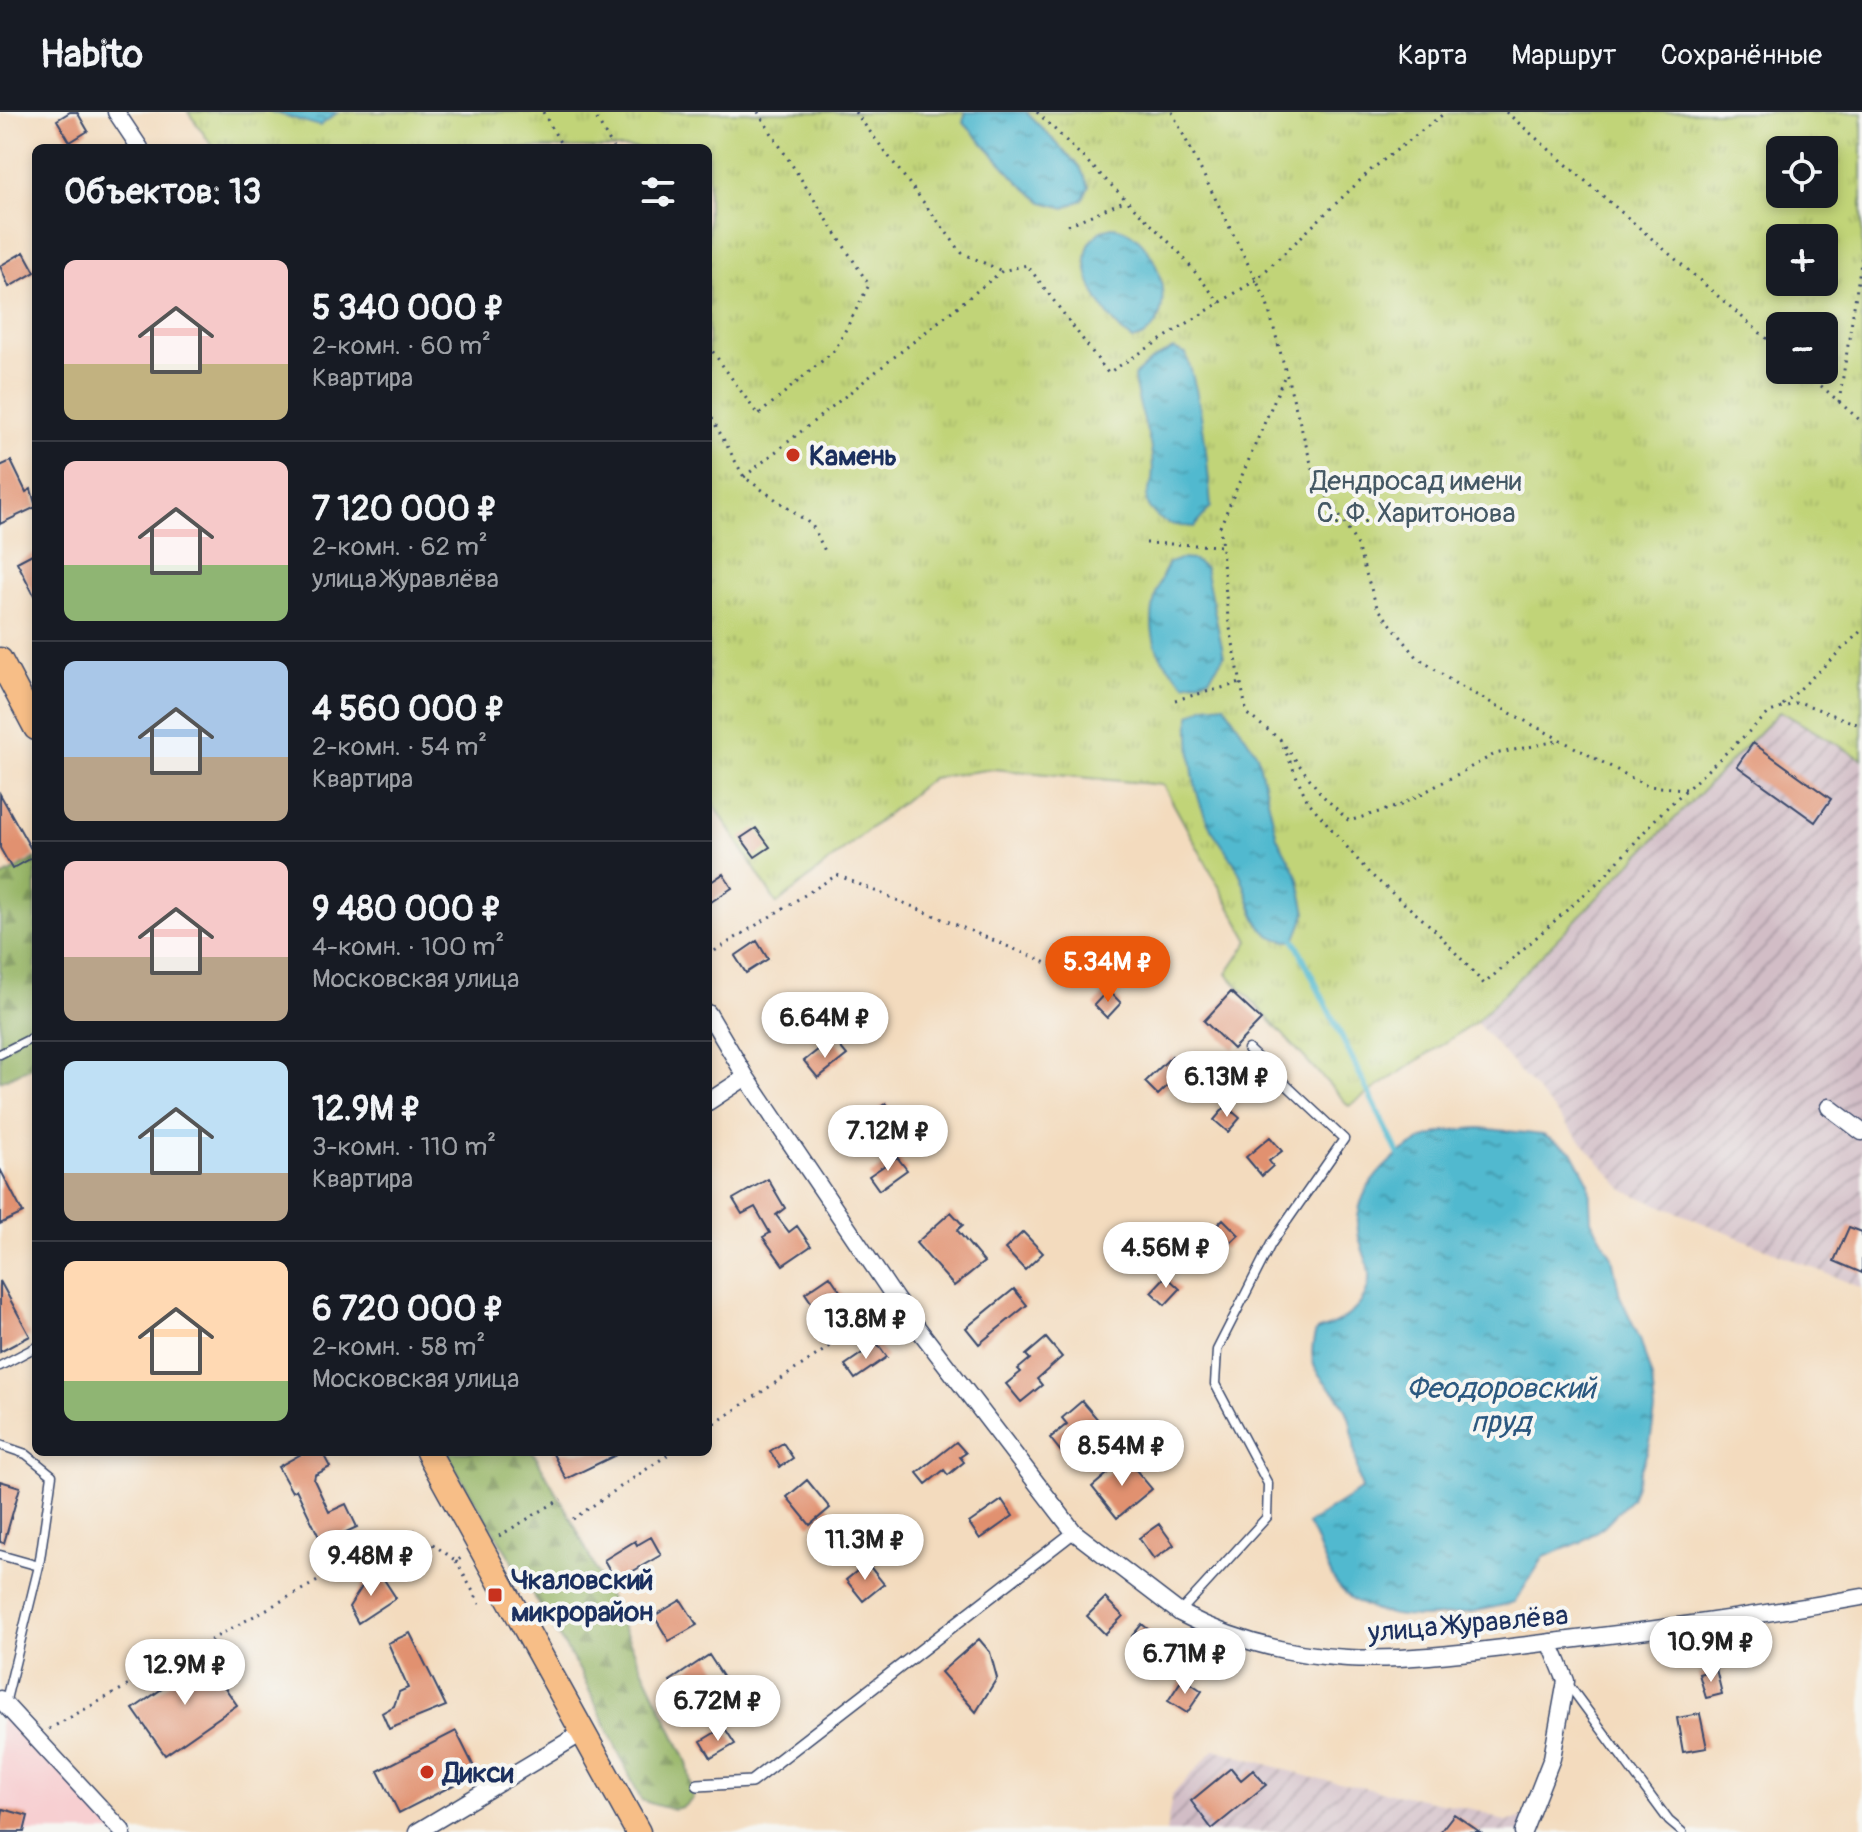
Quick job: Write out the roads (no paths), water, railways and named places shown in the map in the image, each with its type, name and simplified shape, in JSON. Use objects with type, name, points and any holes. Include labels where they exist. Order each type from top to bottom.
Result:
[{"type":"main road","points":[[0,660],[32,720]]},
{"type":"main road","points":[[430,1456],[638,1832]]},
{"type":"street","points":[[116,112],[137,144]]},
{"type":"street","name":"улица Журавлёва","points":[[712,1020],[746,1077],[897,1301],[1074,1532],[1180,1613],[1261,1646],[1315,1656],[1387,1661],[1708,1624],[1862,1597]]},
{"type":"street","points":[[712,1099],[746,1077]]},
{"type":"street","points":[[1829,1107],[1862,1132]]},
{"type":"street","points":[[698,1785],[751,1782],[1074,1532]]},
{"type":"street","points":[[1523,1832],[1552,1758],[1566,1681],[1550,1642]]},
{"type":"street","points":[[0,1724],[3,1702]]},
{"type":"street","points":[[3,1702],[123,1832]]},
{"type":"street","points":[[417,1832],[582,1733]]},
{"type":"lane","points":[[0,1054],[32,1038]]},
{"type":"lane","points":[[1180,1613],[1267,1517],[1268,1484],[1215,1384],[1217,1350],[1271,1244],[1344,1139],[1248,1049]]},
{"type":"lane","points":[[0,1366],[32,1349]]},
{"type":"lane","points":[[0,1445],[26,1454],[52,1475],[39,1566],[3,1702]]},
{"type":"lane","points":[[0,1555],[39,1566]]},
{"type":"lane","points":[[1566,1681],[1669,1821],[1682,1832]]},
{"type":"water","points":[[271,112],[338,112],[320,126]]},
{"type":"water","points":[[966,112],[1026,112],[1080,167],[1089,187],[1082,200],[1065,208],[1043,202],[1021,184],[963,122]]},
{"type":"water","points":[[1112,227],[1129,232],[1143,244],[1154,260],[1160,279],[1162,299],[1159,317],[1150,331],[1133,340],[1121,330],[1098,300],[1086,265],[1088,249],[1096,236]]},
{"type":"water","points":[[1173,349],[1186,354],[1197,392],[1206,449],[1211,507],[1194,527],[1164,521],[1150,509],[1147,502],[1152,480],[1152,453],[1134,376],[1152,360]]},
{"type":"water","points":[[1180,559],[1193,560],[1205,568],[1224,656],[1209,678],[1185,684],[1159,654],[1152,627],[1160,582],[1169,563]]},
{"type":"water","points":[[1224,704],[1257,754],[1277,837],[1298,876],[1306,913],[1295,941],[1281,940],[1262,928],[1239,872],[1212,830],[1200,803],[1191,760],[1190,715],[1205,706]]},
{"type":"water","name":"Феодоровский пруд","points":[[1480,1128],[1543,1135],[1572,1151],[1589,1183],[1591,1220],[1612,1257],[1620,1296],[1640,1339],[1652,1379],[1655,1411],[1650,1443],[1631,1499],[1604,1526],[1581,1542],[1544,1557],[1515,1602],[1446,1616],[1395,1615],[1352,1599],[1336,1583],[1307,1524],[1362,1489],[1350,1420],[1344,1406],[1317,1371],[1312,1348],[1316,1331],[1345,1318],[1365,1294],[1369,1273],[1358,1231],[1358,1213],[1372,1182],[1396,1156],[1427,1138],[1448,1131]]},
{"type":"waterway","points":[[1295,941],[1399,1155]]},
{"type":"place","name":"Камень","points":[[793,455]]},
{"type":"place","name":"Чкаловский микрорайон","points":[[495,1595]]},
{"type":"place","name":"Дикси","points":[[427,1772]]},
{"type":"park label","name":"Дендросад имени С. Ф. Харитонова","points":[[1416,496]]}]
